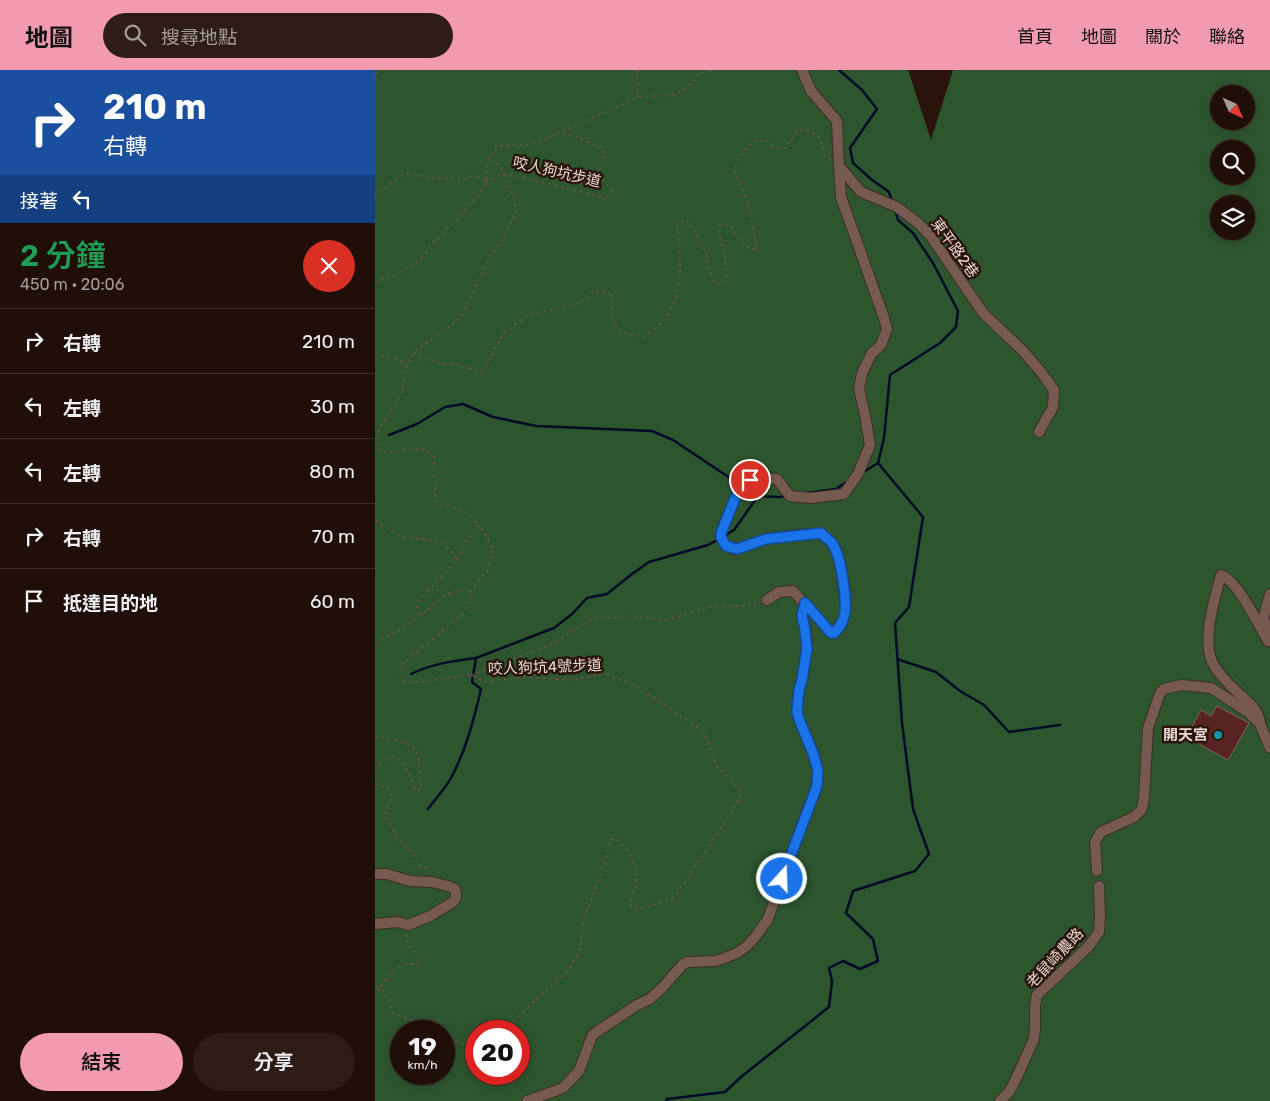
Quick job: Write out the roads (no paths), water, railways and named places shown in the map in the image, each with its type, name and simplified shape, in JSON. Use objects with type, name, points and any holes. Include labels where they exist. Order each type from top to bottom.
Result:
[{"type":"street","points":[[767,600],[779,592],[793,591],[831,633],[834,633],[844,619],[845,590],[841,569],[833,545],[821,533],[766,539],[737,549],[726,546],[721,533],[741,484],[756,478],[777,479],[790,496],[811,498],[844,494],[858,474],[870,445],[859,390],[862,373],[872,353],[881,345],[887,329],[841,198],[837,121],[811,91],[802,70]]},
{"type":"street","name":"東平路2巷","points":[[839,166],[861,192],[897,207],[930,235],[983,313],[1023,351],[1041,372],[1054,390],[1053,407],[1039,432]]},
{"type":"street","points":[[1270,640],[1268,641],[1237,588],[1226,577],[1221,575],[1213,604],[1208,640],[1211,659],[1220,674],[1256,709],[1270,748]]},
{"type":"street","points":[[1270,594],[1263,619],[1270,629]]},
{"type":"street","points":[[527,1101],[563,1088],[579,1070],[592,1036],[649,999],[663,987],[683,964],[687,962],[715,961],[737,953],[747,946],[768,919],[817,786],[818,771],[797,712],[807,648],[802,616],[805,603]]},
{"type":"street","points":[[1097,871],[1095,842],[1101,832],[1134,817],[1143,809],[1148,728],[1160,693],[1164,689],[1182,685],[1211,688],[1248,712],[1260,724]]},
{"type":"street","points":[[375,874],[387,874],[410,881],[437,883],[455,889],[457,893],[453,902],[429,916],[408,925],[397,922],[375,924]]},
{"type":"street","name":"老鼠崎農路","points":[[1000,1101],[1009,1092],[1034,1039],[1037,995],[1088,947],[1099,932],[1099,886]]},
{"type":"waterway","points":[[839,70],[862,90],[877,109],[850,148],[853,163],[889,192],[892,201]]},
{"type":"waterway","points":[[666,1101],[667,1099],[725,1092],[829,1007],[832,981],[829,968],[843,961],[860,969],[878,961],[873,939],[846,913],[853,891],[915,871],[929,854],[913,809],[902,723],[895,623],[909,607],[923,517],[878,463],[884,438],[890,375],[940,343],[956,327],[958,311],[933,263],[913,233],[898,220],[895,209]]},
{"type":"waterway","points":[[389,435],[417,424],[445,407],[463,404],[493,417],[536,426],[652,431],[673,440],[739,484]]},
{"type":"waterway","points":[[862,473],[878,463]]},
{"type":"waterway","points":[[806,493],[836,489],[848,481]]},
{"type":"waterway","points":[[744,487],[758,496]]},
{"type":"waterway","points":[[724,536],[734,530],[758,496],[786,496]]},
{"type":"waterway","points":[[428,809],[451,778],[469,734],[481,689],[472,682],[476,658],[554,628],[572,614],[587,598],[607,594],[649,562],[708,545],[719,539]]},
{"type":"waterway","points":[[411,674],[434,665],[476,658]]},
{"type":"waterway","points":[[897,659],[936,672],[960,691],[984,705],[1009,732],[1060,725]]},
{"type":"place","name":"開天宮","points":[[1218,735]]}]
